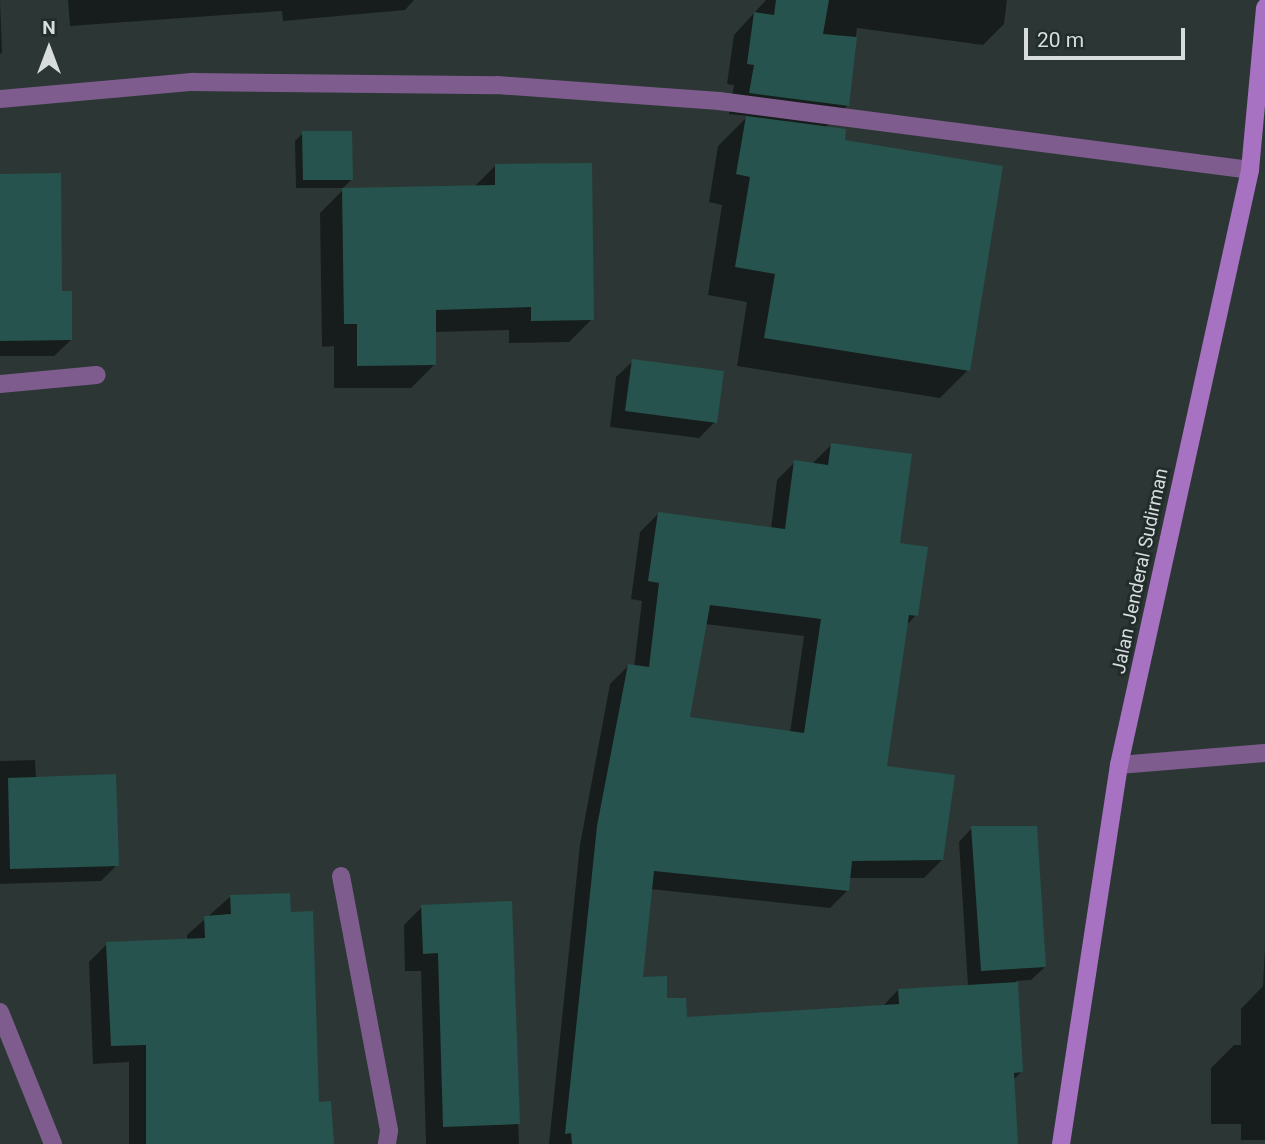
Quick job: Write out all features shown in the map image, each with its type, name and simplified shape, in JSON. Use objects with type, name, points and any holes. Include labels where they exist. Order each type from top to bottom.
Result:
[{"type":"street","name":"Jalan Jenderal Sudirman","points":[[1061,1144],[1119,765],[1250,170],[1265,8]]},
{"type":"street","points":[[0,99],[192,82],[496,85],[732,103],[1250,170]]},
{"type":"street","points":[[0,384],[97,375]]},
{"type":"street","points":[[1119,765],[1265,753]]},
{"type":"street","points":[[341,876],[389,1131],[387,1144]]},
{"type":"street","points":[[0,1012],[54,1144]]},
{"type":"building","points":[[776,0],[829,0],[823,34],[857,37],[849,106],[749,93],[754,65],[747,64],[754,12],[774,15]]},
{"type":"building","points":[[746,116],[846,129],[845,140],[1003,166],[970,371],[764,338],[775,274],[735,267],[750,177],[736,174]]},
{"type":"building","points":[[302,131],[352,131],[353,180],[303,180]]},
{"type":"building","points":[[592,163],[594,320],[531,321],[531,307],[436,310],[436,365],[357,366],[357,324],[344,324],[342,188],[495,185],[495,164]]},
{"type":"building","points":[[61,173],[62,291],[72,291],[72,340],[0,341],[0,174]]},
{"type":"building","points":[[632,359],[724,371],[717,423],[625,411]]},
{"type":"building","points":[[831,443],[912,454],[900,543],[928,547],[918,616],[909,615],[887,766],[955,775],[943,860],[852,861],[849,891],[654,871],[643,977],[667,976],[667,998],[686,998],[687,1017],[899,1004],[898,989],[1018,982],[1023,1072],[1014,1073],[1018,1144],[572,1144],[571,1133],[565,1134],[597,826],[628,664],[649,667],[659,583],[648,581],[658,512],[785,529],[794,460],[828,465]],"holes":[[[710,605],[821,619],[804,733],[690,717]]]},
{"type":"building","points":[[116,774],[119,866],[10,869],[8,778]]},
{"type":"building","points":[[971,826],[1037,826],[1046,967],[981,971]]},
{"type":"building","points":[[290,893],[291,912],[313,911],[319,1102],[331,1101],[334,1144],[146,1144],[146,1045],[111,1046],[106,942],[205,938],[204,916],[231,914],[230,895]]},
{"type":"building","points":[[512,901],[520,1124],[443,1127],[438,953],[423,954],[421,905]]}]
